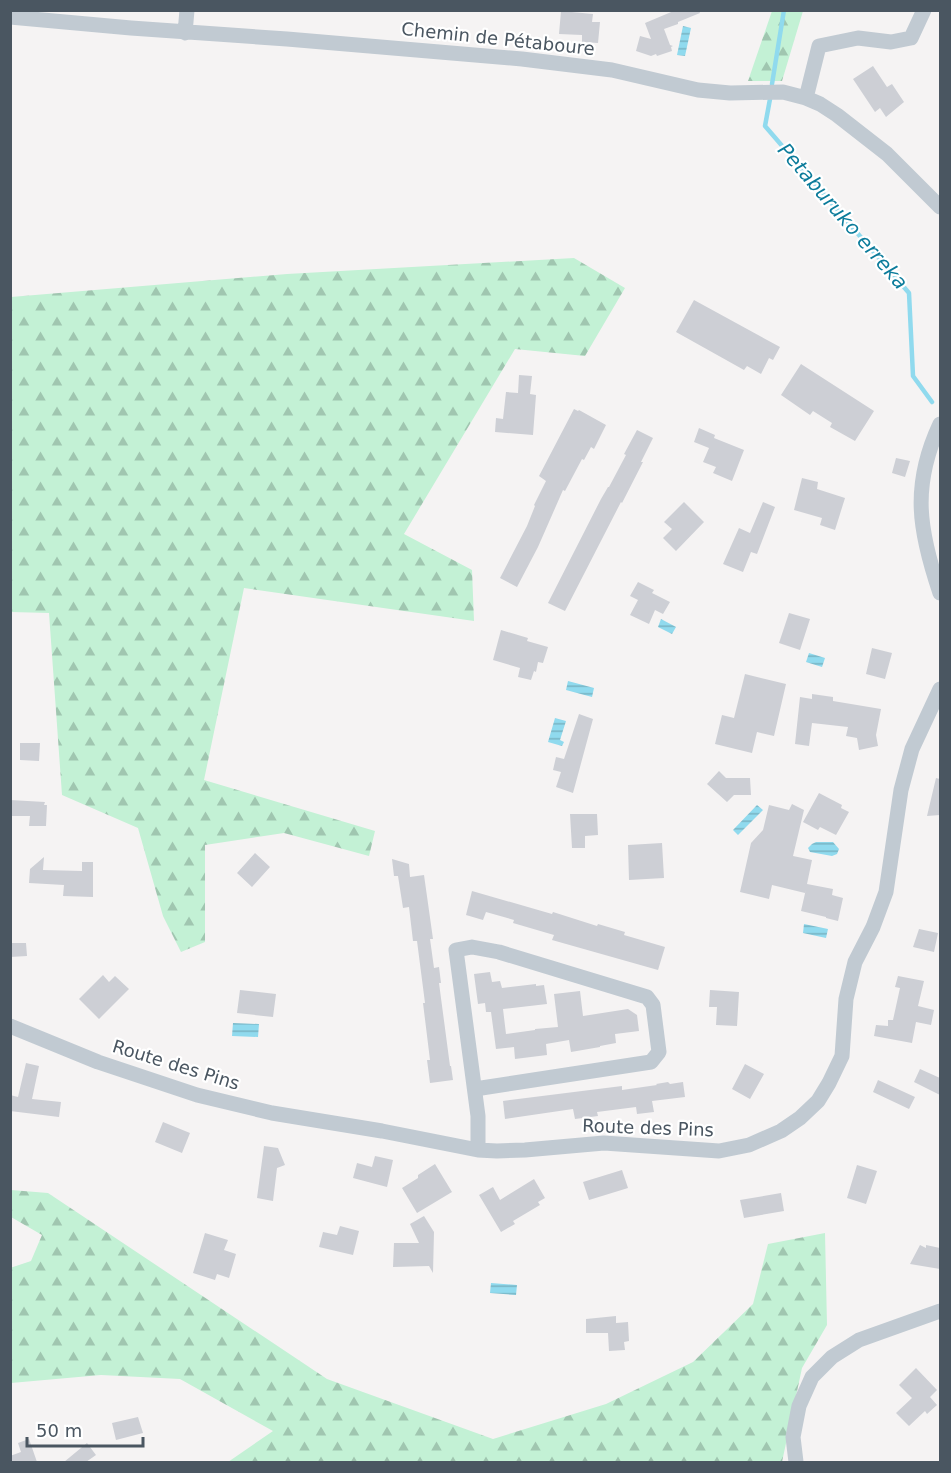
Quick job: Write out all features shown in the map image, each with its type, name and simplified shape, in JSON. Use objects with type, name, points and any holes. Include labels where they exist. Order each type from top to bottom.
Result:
[{"type":"street","points":[[185,33],[187,10]]},
{"type":"street","points":[[807,98],[819,46],[858,38],[891,42],[911,38],[924,10]]},
{"type":"street","name":"Chemin de Pétaboure","points":[[10,16],[185,33],[538,60],[612,70],[698,90],[730,93],[783,92],[807,98],[837,115],[887,154],[940,207]]},
{"type":"street","points":[[940,424],[923,474],[921,501],[922,528],[940,593]]},
{"type":"street","name":"Route des Pins","points":[[10,1026],[98,1062],[197,1095],[272,1113],[478,1150],[525,1150],[604,1143],[719,1151],[749,1145],[781,1131],[800,1118],[818,1101],[830,1083],[842,1056],[846,999],[855,962],[873,927],[886,892],[901,790],[912,749],[940,689]]},
{"type":"street","points":[[475,1089],[651,1062],[659,1052],[653,1005],[648,997],[499,952],[472,947],[456,950],[478,1116],[478,1150]]},
{"type":"street","points":[[796,1462],[793,1437],[799,1406],[812,1377],[832,1357],[859,1340],[940,1311]]},
{"type":"green space","points":[[772,11],[803,11],[782,81],[748,81]]},
{"type":"green space","points":[[574,258],[625,288],[585,356],[515,349],[404,534],[472,570],[474,621],[244,588],[204,780],[375,831],[369,856],[284,833],[205,845],[205,942],[181,952],[163,916],[138,828],[62,795],[49,613],[11,612],[11,297],[287,274]]},
{"type":"green space","points":[[11,1190],[48,1193],[327,1379],[493,1439],[606,1404],[693,1362],[753,1304],[768,1244],[825,1233],[827,1325],[802,1368],[782,1462],[228,1462],[273,1431],[180,1379],[101,1375],[11,1383],[10,1268],[31,1261],[42,1235],[11,1217]]},
{"type":"water","points":[[683,26],[691,28],[685,56],[677,55]]},
{"type":"water","points":[[661,619],[676,627],[672,634],[658,627]]},
{"type":"water","points":[[809,653],[825,658],[822,667],[806,662]]},
{"type":"water","points":[[568,681],[594,688],[592,697],[566,690]]},
{"type":"water","points":[[555,718],[566,721],[560,740],[564,742],[562,746],[548,742]]},
{"type":"water","points":[[757,805],[763,810],[738,835],[733,830]]},
{"type":"water","points":[[816,842],[833,842],[839,849],[837,854],[832,856],[810,852],[808,848]]},
{"type":"water","points":[[804,924],[828,929],[826,938],[803,933]]},
{"type":"water","points":[[233,1023],[259,1024],[258,1037],[232,1036]]},
{"type":"water","points":[[491,1283],[517,1285],[516,1295],[490,1293]]},
{"type":"building","points":[[676,10],[699,10],[700,13],[664,29],[670,45],[673,46],[672,51],[651,56],[636,51],[640,36],[651,39],[645,23]]},
{"type":"building","points":[[561,11],[593,14],[592,22],[600,22],[598,43],[582,42],[582,35],[559,34]]},
{"type":"building","points":[[873,66],[887,87],[892,84],[904,102],[886,117],[880,108],[875,112],[853,79]]},
{"type":"building","points":[[694,300],[780,347],[773,360],[769,358],[761,374],[747,366],[744,370],[676,332]]},
{"type":"building","points":[[801,364],[874,411],[855,441],[830,427],[832,423],[813,411],[810,415],[781,395]]},
{"type":"building","points":[[519,375],[532,376],[530,394],[536,395],[533,435],[495,432],[496,418],[503,419],[506,392],[518,393]]},
{"type":"building","points":[[574,409],[606,425],[594,449],[591,447],[565,491],[563,490],[538,547],[517,587],[500,578],[527,526],[546,481],[539,476]]},
{"type":"building","points":[[699,428],[715,435],[714,438],[744,450],[732,481],[713,473],[716,467],[703,462],[709,448],[694,442]]},
{"type":"building","points":[[637,430],[653,438],[641,462],[643,462],[565,611],[548,603]]},
{"type":"building","points":[[896,458],[910,461],[905,477],[892,473]]},
{"type":"building","points":[[802,478],[818,482],[817,489],[845,498],[835,530],[820,525],[822,518],[794,510]]},
{"type":"building","points":[[684,502],[704,522],[676,551],[663,538],[672,529],[664,522]]},
{"type":"building","points":[[763,502],[775,507],[757,554],[751,552],[743,572],[723,564],[739,528],[750,533]]},
{"type":"building","points":[[638,582],[654,590],[652,593],[670,602],[663,614],[655,610],[649,624],[630,615],[638,600],[630,596]]},
{"type":"building","points":[[789,613],[810,619],[800,650],[779,643]]},
{"type":"building","points":[[501,630],[548,647],[543,663],[538,662],[531,680],[518,677],[520,668],[493,660]]},
{"type":"building","points":[[872,648],[892,653],[885,679],[866,674]]},
{"type":"building","points":[[745,674],[786,684],[774,736],[757,732],[752,753],[715,744],[722,715],[734,718]]},
{"type":"building","points":[[812,694],[833,697],[833,701],[881,709],[876,735],[878,746],[859,750],[857,738],[846,736],[848,727],[812,723],[809,746],[795,744],[800,697],[812,699]]},
{"type":"building","points":[[579,714],[593,719],[573,793],[556,787],[561,772],[553,770],[556,757],[564,759]]},
{"type":"building","points":[[20,743],[40,743],[39,761],[20,760]]},
{"type":"building","points":[[719,771],[726,778],[750,778],[751,795],[734,795],[727,802],[707,784]]},
{"type":"building","points":[[936,778],[940,779],[940,815],[927,816]]},
{"type":"building","points":[[819,793],[842,805],[841,808],[849,812],[836,835],[820,827],[818,830],[803,822]]},
{"type":"building","points":[[10,800],[45,802],[44,805],[47,805],[46,826],[29,826],[30,816],[10,816]]},
{"type":"building","points":[[792,804],[804,810],[793,856],[812,860],[807,884],[833,889],[832,895],[843,898],[838,921],[801,911],[806,889],[805,893],[772,885],[769,899],[740,892],[751,843],[763,830],[769,805],[789,810]]},
{"type":"building","points":[[570,814],[597,814],[598,835],[585,836],[585,848],[572,848]]},
{"type":"building","points":[[662,843],[664,878],[629,880],[628,845]]},
{"type":"building","points":[[255,853],[270,867],[252,887],[237,873]]},
{"type":"building","points":[[44,857],[43,870],[82,871],[82,862],[93,862],[93,897],[63,896],[64,885],[29,883],[30,869]]},
{"type":"building","points":[[392,859],[409,864],[410,877],[424,875],[433,939],[430,939],[434,968],[439,967],[441,983],[439,983],[453,1080],[430,1083],[427,1060],[430,1060],[423,1003],[425,1003],[417,941],[413,941],[409,907],[403,908],[398,876],[394,876]]},
{"type":"building","points":[[472,891],[597,926],[598,924],[625,932],[624,935],[665,947],[658,970],[552,940],[554,935],[513,923],[514,920],[486,912],[483,920],[466,915]]},
{"type":"building","points":[[919,929],[938,933],[934,952],[913,947]]},
{"type":"building","points":[[10,943],[26,943],[27,956],[10,957]]},
{"type":"building","points":[[490,972],[492,982],[500,981],[502,988],[544,985],[547,1004],[503,1009],[506,1034],[558,1027],[554,994],[580,991],[583,1016],[628,1009],[637,1015],[639,1031],[615,1034],[616,1043],[571,1052],[569,1040],[546,1044],[547,1055],[515,1059],[514,1047],[496,1049],[491,1012],[486,1012],[485,1003],[478,1004],[474,974]]},
{"type":"building","points":[[103,975],[109,982],[115,976],[129,989],[99,1019],[79,999]]},
{"type":"building","points":[[898,976],[924,981],[918,1006],[934,1010],[931,1025],[916,1022],[912,1043],[874,1036],[876,1025],[888,1026],[888,1020],[893,1020],[900,988],[895,987]]},
{"type":"building","points":[[240,990],[276,994],[273,1017],[237,1013]]},
{"type":"building","points":[[710,990],[739,992],[737,1026],[716,1025],[717,1007],[709,1007]]},
{"type":"building","points":[[26,1063],[39,1066],[32,1099],[61,1102],[59,1117],[10,1111],[10,1095],[18,1097]]},
{"type":"building","points":[[745,1064],[764,1074],[750,1099],[732,1089]]},
{"type":"building","points":[[920,1069],[940,1078],[940,1095],[914,1082]]},
{"type":"building","points":[[878,1080],[915,1097],[909,1109],[873,1092]]},
{"type":"building","points":[[668,1082],[670,1084],[683,1082],[685,1097],[652,1101],[654,1112],[637,1114],[636,1107],[597,1112],[598,1116],[575,1119],[573,1109],[505,1119],[503,1101],[622,1086],[622,1090]]},
{"type":"building","points":[[163,1122],[190,1133],[182,1153],[155,1142]]},
{"type":"building","points":[[264,1146],[278,1148],[285,1165],[277,1168],[273,1201],[257,1198]]},
{"type":"building","points":[[375,1156],[393,1160],[387,1187],[353,1178],[357,1163],[372,1167]]},
{"type":"building","points":[[435,1164],[452,1192],[417,1213],[402,1188]]},
{"type":"building","points":[[857,1165],[877,1171],[866,1204],[847,1198]]},
{"type":"building","points":[[622,1170],[628,1188],[589,1200],[583,1182]]},
{"type":"building","points":[[534,1179],[545,1198],[538,1202],[540,1205],[513,1221],[515,1224],[501,1232],[479,1195],[493,1187],[500,1200]]},
{"type":"building","points":[[781,1193],[784,1211],[744,1218],[740,1200]]},
{"type":"building","points":[[424,1216],[434,1232],[433,1273],[429,1266],[393,1267],[394,1243],[419,1243],[410,1224]]},
{"type":"building","points":[[340,1226],[359,1231],[353,1255],[319,1247],[323,1232],[337,1235]]},
{"type":"building","points":[[205,1233],[228,1240],[224,1250],[236,1254],[229,1278],[217,1274],[215,1280],[193,1273]]},
{"type":"building","points":[[920,1245],[926,1248],[926,1245],[940,1248],[940,1269],[910,1264]]},
{"type":"building","points":[[616,1316],[616,1323],[628,1322],[629,1341],[624,1342],[625,1350],[609,1351],[608,1333],[586,1333],[586,1319]]},
{"type":"building","points":[[916,1368],[937,1390],[930,1397],[937,1405],[927,1414],[925,1411],[909,1426],[896,1413],[912,1398],[899,1385]]},
{"type":"building","points":[[138,1417],[143,1433],[116,1440],[112,1423]]},
{"type":"building","points":[[29,1439],[37,1462],[10,1462],[10,1456],[21,1452],[18,1443]]},
{"type":"building","points":[[87,1443],[96,1455],[86,1462],[64,1462]]},
{"type":"waterway","name":"Petaburuko erreka","points":[[772,84],[784,10]]},
{"type":"waterway","name":"Petaburuko erreka","points":[[770,99],[765,126],[909,293],[913,376],[932,402]]}]
